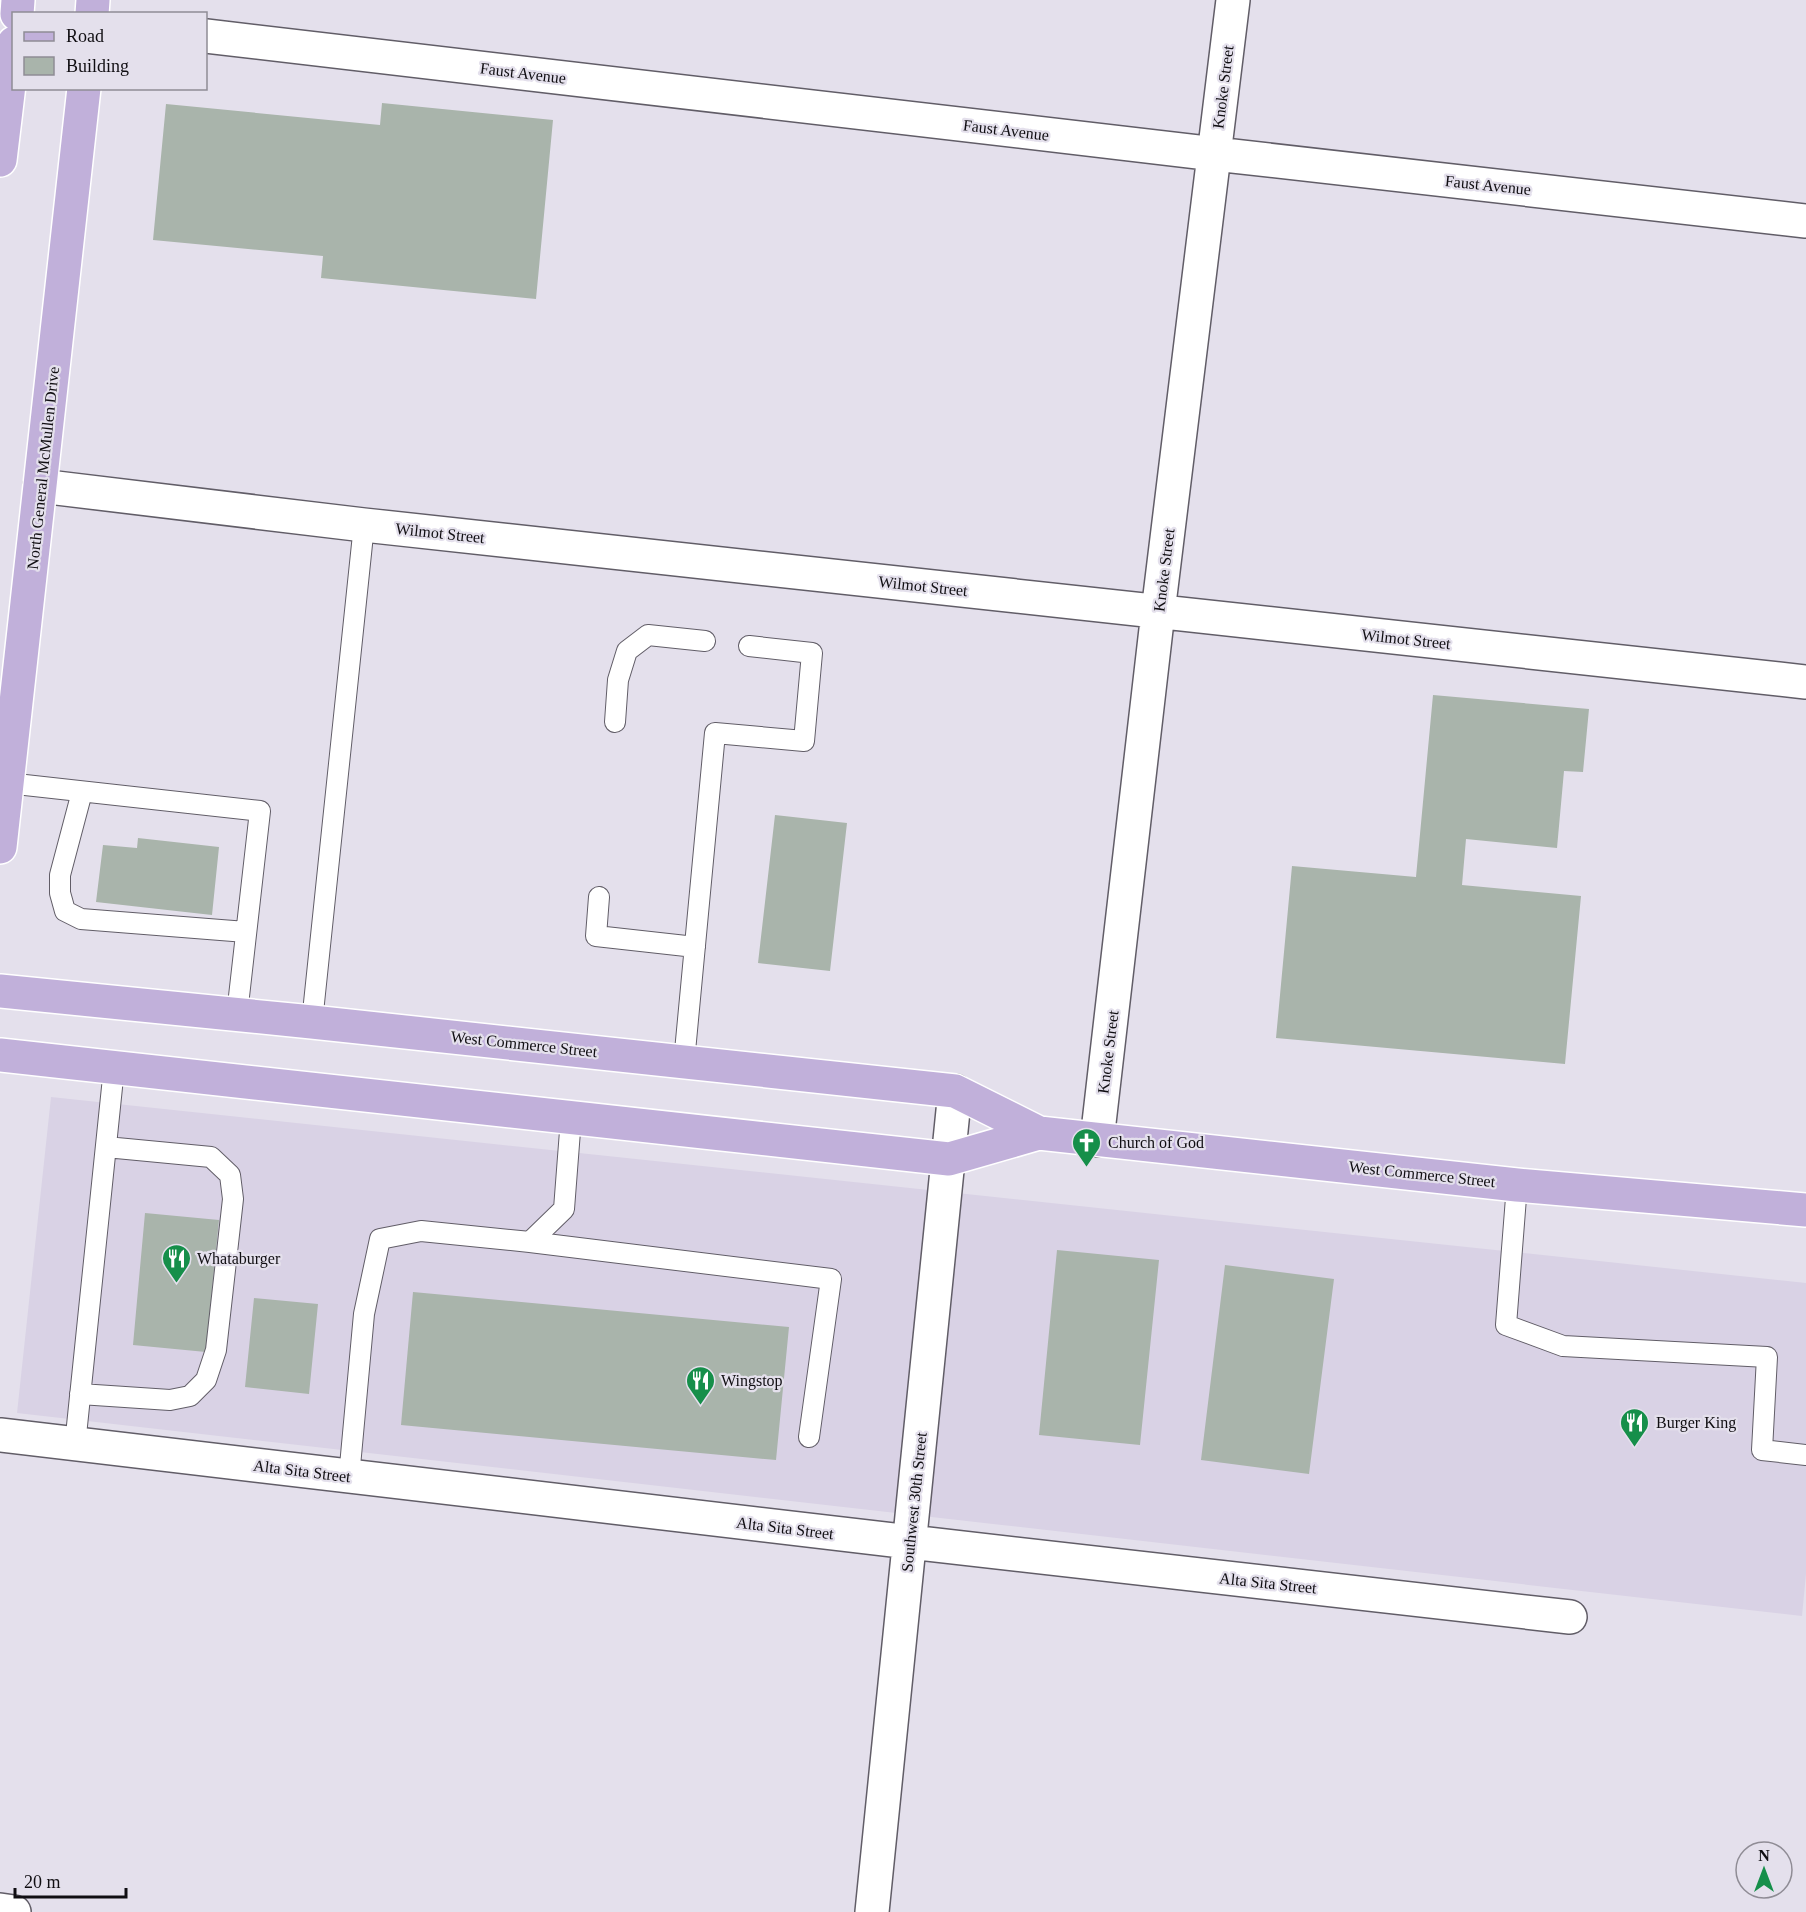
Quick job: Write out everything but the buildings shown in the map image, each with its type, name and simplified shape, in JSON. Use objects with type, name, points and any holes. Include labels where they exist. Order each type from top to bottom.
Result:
[{"type":"main road","points":[[0,160],[12,60]]},
{"type":"main road","name":"North General McMullen Drive","points":[[0,847],[84,90]]},
{"type":"main road","name":"West Commerce Street","points":[[0,992],[237,1014],[955,1091],[1039,1133],[1517,1185],[1806,1210]]},
{"type":"main road","name":"West Commerce Street","points":[[0,1055],[950,1159],[1039,1133]]},
{"type":"street","name":"Knoke Street","points":[[1097,1140],[1158,612],[1233,0]]},
{"type":"street","name":"Faust Avenue","points":[[207,36],[1215,154],[1806,220]]},
{"type":"street","name":"Wilmot Street","points":[[40,486],[364,525],[1806,682]]},
{"type":"street","name":"Southwest 30th Street","points":[[872,1912],[950,1159],[955,1091]]},
{"type":"street","name":"Alta Sita Street","points":[[0,1435],[1570,1617]]},
{"type":"street","points":[[0,1910],[14,1912]]},
{"type":"lane","points":[[312,1022],[364,525]]},
{"type":"lane","points":[[615,722],[618,680],[627,651],[648,635],[705,641]]},
{"type":"lane","points":[[684,1062],[715,733],[804,741],[812,653],[749,646]]},
{"type":"lane","points":[[7,783],[260,811],[237,1014]]},
{"type":"lane","points":[[82,792],[60,875],[60,892],[65,911],[81,919],[246,932]]},
{"type":"lane","points":[[599,897],[596,936],[695,947]]},
{"type":"lane","points":[[75,1445],[114,1068]]},
{"type":"lane","points":[[530,1242],[564,1209],[571,1118]]},
{"type":"lane","points":[[80,1394],[170,1400],[190,1396],[206,1380],[216,1350],[232,1211],[230,1175],[211,1157],[106,1147]]},
{"type":"lane","points":[[1517,1185],[1506,1325],[1563,1346],[1767,1357],[1762,1449],[1806,1455]]},
{"type":"lane","points":[[349,1477],[364,1314],[380,1239],[421,1231],[831,1279],[809,1437]]},
{"type":"shaded area","points":[[51,1097],[1806,1283],[1806,1574],[1802,1616],[17,1413]]},
{"type":"place","name":"Church of God","points":[[1087,1168]]},
{"type":"place","name":"Whataburger","points":[[176,1284]]},
{"type":"place","name":"Wingstop","points":[[700,1406]]},
{"type":"place","name":"Burger King","points":[[1635,1448]]}]
